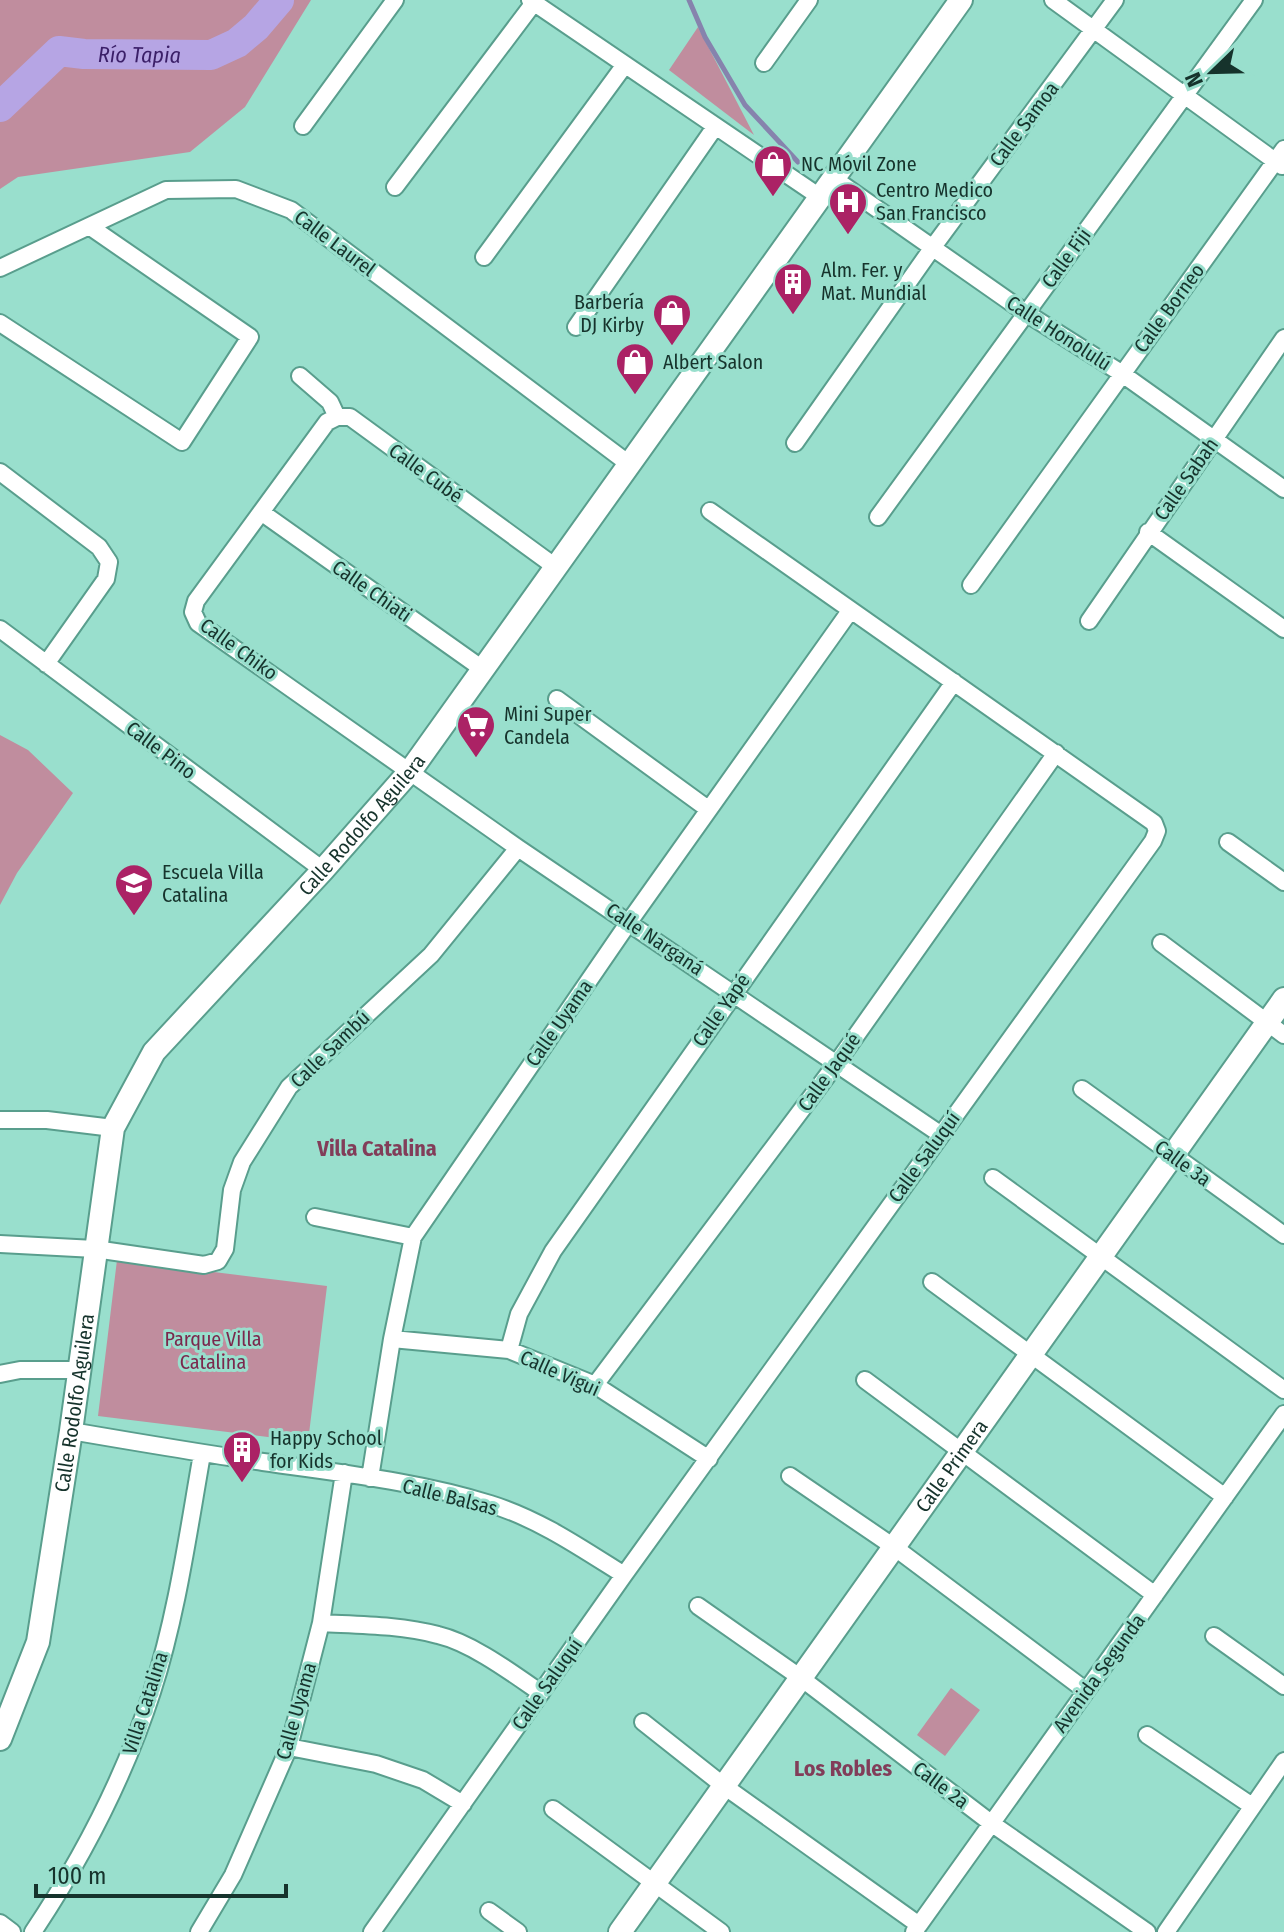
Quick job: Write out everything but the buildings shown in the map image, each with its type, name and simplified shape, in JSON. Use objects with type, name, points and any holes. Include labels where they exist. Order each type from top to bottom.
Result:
[{"type":"street","points":[[303,126],[395,0]]},
{"type":"street","points":[[764,63],[809,0]]},
{"type":"street","name":"Calle Rodolfo Aguilera","points":[[1,1734],[38,1642],[113,1128],[154,1052],[411,770],[961,0]]},
{"type":"street","points":[[1053,0],[1184,95],[1281,159]]},
{"type":"street","name":"Calle Samoa","points":[[795,443],[933,247],[1115,0]]},
{"type":"street","name":"Calle Fiji","points":[[878,517],[1254,0]]},
{"type":"street","points":[[395,187],[534,1]]},
{"type":"street","name":"Calle Honolulú","points":[[534,1],[715,127],[933,247],[1026,313],[1121,373],[1284,489]]},
{"type":"street","points":[[484,257],[624,66]]},
{"type":"street","points":[[576,327],[715,127]]},
{"type":"street","name":"Calle Borneo","points":[[971,585],[1121,373],[1281,159]]},
{"type":"street","name":"Calle Laurel","points":[[0,268],[166,190],[236,189],[291,210],[629,464]]},
{"type":"street","points":[[0,323],[182,442],[250,337],[89,226]]},
{"type":"street","name":"Calle Sabah","points":[[1089,621],[1148,532],[1282,344]]},
{"type":"street","name":"Calle Cubé","points":[[300,376],[330,402],[337,417],[350,417],[557,568]]},
{"type":"street","name":"Calle Chiko","points":[[337,417],[327,422],[196,601],[193,612],[198,623],[411,770]]},
{"type":"street","points":[[0,472],[99,547],[109,562],[106,579],[46,664]]},
{"type":"street","name":"Calle Saluquí","points":[[372,1932],[624,1575],[1153,841],[1157,831],[1154,823],[710,511]]},
{"type":"street","name":"Calle Chiati","points":[[261,512],[484,670]]},
{"type":"street","points":[[1148,532],[1284,629]]},
{"type":"street","name":"Calle Uyama","points":[[370,1478],[392,1339],[413,1237],[629,922],[850,611]]},
{"type":"street","name":"Calle Pino","points":[[0,629],[323,870]]},
{"type":"street","name":"Calle Yapé","points":[[509,1350],[519,1314],[553,1251],[954,682]]},
{"type":"street","points":[[557,699],[708,809]]},
{"type":"street","name":"Calle Jaqué","points":[[595,1385],[836,1064],[1056,753]]},
{"type":"street","name":"Calle Narganá","points":[[411,770],[518,848],[940,1134]]},
{"type":"street","points":[[1228,842],[1284,882]]},
{"type":"street","name":"Calle Sambú","points":[[95,1249],[204,1265],[218,1261],[225,1249],[232,1190],[242,1162],[289,1087],[431,955],[518,848]]},
{"type":"street","points":[[1161,943],[1276,1028]]},
{"type":"street","name":"Calle Primera","points":[[620,1932],[1173,1156],[1276,1028],[1284,999]]},
{"type":"street","name":"Calle 3a","points":[[1082,1089],[1284,1235]]},
{"type":"street","points":[[0,1120],[47,1120],[113,1128]]},
{"type":"street","points":[[993,1178],[1284,1390]]},
{"type":"street","points":[[315,1217],[413,1237]]},
{"type":"street","points":[[0,1244],[95,1249]]},
{"type":"street","points":[[932,1282],[1225,1497]]},
{"type":"street","name":"Calle Vigui","points":[[392,1339],[509,1350],[595,1385],[709,1459]]},
{"type":"street","points":[[0,1374],[20,1370],[78,1370]]},
{"type":"street","points":[[865,1380],[1155,1595]]},
{"type":"street","name":"Avenida Segunda","points":[[917,1928],[1284,1414]]},
{"type":"street","name":"Calle Balsas","points":[[71,1431],[202,1454],[344,1473],[429,1489],[491,1505],[561,1534],[624,1575]]},
{"type":"street","name":"Villa Catalina","points":[[33,1932],[104,1813],[153,1691],[181,1573],[202,1454]]},
{"type":"street","name":"Calle Uyama","points":[[199,1932],[233,1875],[289,1747],[321,1623],[344,1473]]},
{"type":"street","points":[[790,1476],[894,1547],[1085,1690]]},
{"type":"street","name":"Calle 2a","points":[[698,1606],[801,1678],[991,1823],[1147,1932]]},
{"type":"street","points":[[321,1623],[383,1626],[440,1635],[495,1662],[541,1693]]},
{"type":"street","points":[[1214,1636],[1284,1686]]},
{"type":"street","points":[[643,1722],[724,1786],[917,1928]]},
{"type":"street","points":[[1147,1735],[1252,1806]]},
{"type":"street","points":[[289,1747],[376,1764],[423,1780],[463,1804]]},
{"type":"street","points":[[1166,1932],[1284,1761]]},
{"type":"street","points":[[553,1809],[721,1932]]},
{"type":"street","points":[[489,1911],[518,1932]]},
{"type":"street","points":[[0,1923],[12,1932]]},
{"type":"green space","points":[[0,0],[311,0],[245,107],[190,152],[18,177],[0,189]]},
{"type":"green space","points":[[698,27],[754,135],[669,70]]},
{"type":"green space","points":[[0,735],[28,750],[73,793],[17,873],[0,905]]},
{"type":"green space","name":"Parque Villa Catalina","points":[[117,1260],[327,1286],[308,1442],[98,1416]]},
{"type":"green space","points":[[951,1688],[980,1710],[945,1756],[917,1735]]},
{"type":"waterway","name":"Río Tapia","points":[[0,107],[59,51],[211,55],[237,43],[256,27],[279,0]]},
{"type":"waterway","points":[[689,0],[705,37],[745,105],[798,162]]},
{"type":"place","name":"NC Móvil Zone","points":[[773,198]]},
{"type":"place","name":"Centro Medico San Francisco","points":[[848,236]]},
{"type":"place","name":"Alm. Fer. y Mat. Mundial","points":[[793,316]]},
{"type":"place","name":"Barbería DJ Kirby","points":[[672,347]]},
{"type":"place","name":"Albert Salon","points":[[635,396]]},
{"type":"place","name":"Mini Super Candela","points":[[476,759]]},
{"type":"place","name":"Escuela Villa Catalina","points":[[134,917]]},
{"type":"place","name":"Happy School for Kids","points":[[242,1484]]},
{"type":"district","name":"Villa Catalina","points":[[377,1148]]},
{"type":"district","name":"Los Robles","points":[[843,1768]]}]
